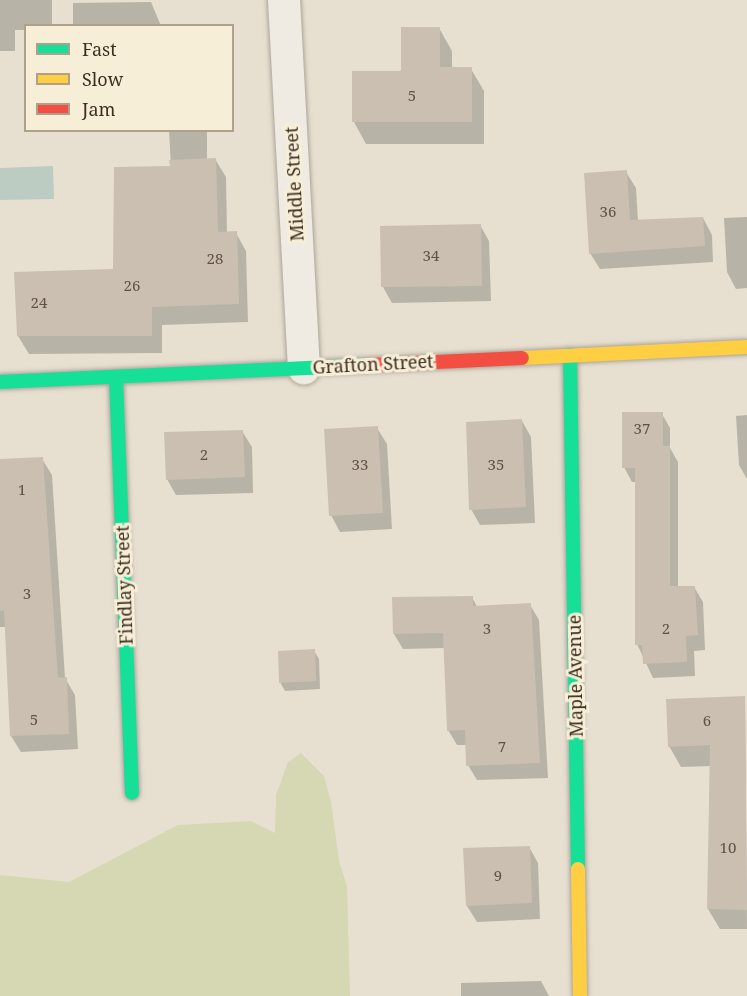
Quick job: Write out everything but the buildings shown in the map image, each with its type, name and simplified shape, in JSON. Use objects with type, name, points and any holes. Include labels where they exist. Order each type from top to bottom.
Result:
[{"type":"street","name":"Middle Street","points":[[284,0],[304,368]]},
{"type":"street","name":"Grafton Street","points":[[0,382],[747,347]]},
{"type":"street","name":"Maple Avenue","points":[[570,355],[580,996]]},
{"type":"street","name":"Findlay Street","points":[[116,377],[132,793]]},
{"type":"green space","points":[[301,753],[324,776],[331,802],[339,861],[347,886],[350,996],[0,996],[0,875],[69,882],[178,825],[251,821],[275,833],[276,795],[288,762]]},
{"type":"shaded area","points":[[53,166],[54,199],[0,200],[0,168]]},
{"type":"traffic: fast","points":[[570,355],[578,869]]},
{"type":"traffic: fast","points":[[0,382],[372,365]]},
{"type":"traffic: fast","points":[[116,377],[132,793]]},
{"type":"traffic: slow","points":[[522,358],[747,347]]},
{"type":"traffic: slow","points":[[578,869],[580,996]]},
{"type":"traffic: jam","points":[[372,365],[522,358]]}]
